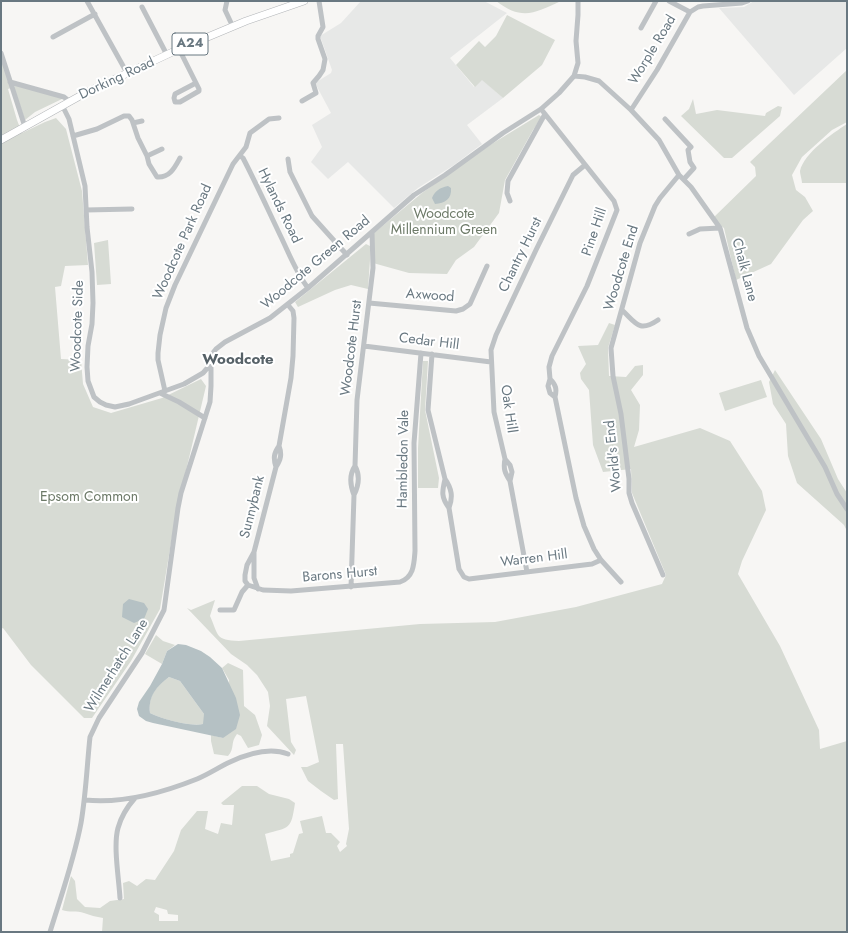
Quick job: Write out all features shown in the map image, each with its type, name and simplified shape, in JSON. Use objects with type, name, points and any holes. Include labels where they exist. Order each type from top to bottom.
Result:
[{"type":"highway","name":"Dorking Road","points":[[1,140],[69,101],[179,49],[293,3],[304,1]]},
{"type":"street","points":[[87,1],[128,73]]},
{"type":"street","points":[[227,1],[225,10],[233,27]]},
{"type":"street","points":[[302,101],[316,93],[313,83],[319,76],[324,64],[323,52],[318,39],[323,27],[319,1]]},
{"type":"street","points":[[574,76],[578,63],[576,40],[578,1]]},
{"type":"street","points":[[641,28],[656,1]]},
{"type":"street","points":[[669,1],[690,12]]},
{"type":"street","name":"Worple Road","points":[[631,110],[657,70],[690,12],[703,6],[742,3],[748,1]]},
{"type":"street","points":[[142,7],[167,55]]},
{"type":"street","points":[[53,37],[94,14]]},
{"type":"street","points":[[179,49],[196,83],[199,89],[198,92],[180,102],[175,102],[175,94],[196,83]]},
{"type":"street","points":[[1,53],[25,126]]},
{"type":"street","name":"Chalk Lane","points":[[574,76],[587,77],[599,81],[631,110],[659,140],[679,175],[691,187],[720,228],[750,338],[759,356],[825,467],[837,494],[847,509]]},
{"type":"street","name":"Woodcote Green Road","points":[[210,364],[212,354],[221,344],[270,318],[288,305],[414,195],[445,175],[503,133],[541,109],[559,93],[574,76]]},
{"type":"street","points":[[10,82],[64,96],[69,101]]},
{"type":"street","name":"Woodcote Side","points":[[62,105],[69,119],[85,186],[93,286],[92,324],[88,346],[87,367],[91,390],[94,397],[106,405],[115,407],[129,404],[184,384],[203,373],[210,364]]},
{"type":"street","name":"Pine Hill","points":[[541,109],[614,201],[617,210],[587,286],[552,356],[549,367],[550,379],[556,385],[555,397],[576,498],[584,526],[594,549],[601,560],[621,582]]},
{"type":"street","points":[[510,201],[507,193],[508,181],[545,114]]},
{"type":"street","points":[[73,136],[97,129],[127,116],[131,118],[149,164],[155,174],[160,177],[171,172],[180,158]]},
{"type":"street","name":"Woodcote Park Road","points":[[163,392],[158,352],[162,327],[169,300],[236,158],[240,156],[246,147],[249,135],[252,131],[269,119],[279,118]]},
{"type":"street","points":[[665,119],[691,147],[688,150],[690,162],[694,168],[684,179]]},
{"type":"street","points":[[133,123],[142,121]]},
{"type":"street","points":[[147,156],[162,149]]},
{"type":"street","name":"Hylands Road","points":[[240,156],[243,158],[254,179],[289,254],[303,282],[308,288]]},
{"type":"street","points":[[288,160],[290,172],[312,216],[347,255]]},
{"type":"street","name":"Chantry Hurst","points":[[491,362],[491,350],[496,335],[536,250],[573,175],[585,165]]},
{"type":"street","name":"Woodcote End","points":[[613,376],[611,348],[643,235],[658,202],[679,175]]},
{"type":"street","points":[[86,210],[132,209]]},
{"type":"street","points":[[689,234],[700,229],[720,228]]},
{"type":"street","name":"Woodcote Hurst","points":[[351,586],[354,495],[358,487],[358,474],[355,466],[357,400],[373,268],[372,232]]},
{"type":"street","name":"Axwood","points":[[369,303],[456,311],[463,309],[470,304],[487,266]]},
{"type":"street","name":"Sunnybank","points":[[248,585],[245,581],[247,565],[254,552],[276,466],[273,459],[274,452],[279,446],[290,385],[293,356],[294,318],[293,311],[288,305]]},
{"type":"street","points":[[622,310],[637,324],[642,326],[649,326],[658,320]]},
{"type":"street","name":"Cedar Hill","points":[[364,346],[491,362]]},
{"type":"street","name":"Hambledon Vale","points":[[414,565],[416,539],[414,443],[421,353]]},
{"type":"street","points":[[432,354],[428,410],[446,479],[450,487],[452,499],[449,508]]},
{"type":"street","name":"Oak Hill","points":[[491,362],[494,412],[505,459],[510,465],[512,472],[510,481],[527,572]]},
{"type":"street","name":"Wilmerhatch Lane","points":[[50,932],[70,872],[81,823],[85,800],[88,749],[92,731],[142,653],[164,610],[178,508],[190,462],[210,402],[210,364]]},
{"type":"street","name":"World's End","points":[[613,376],[621,414],[629,478],[629,493],[663,575]]},
{"type":"street","points":[[163,392],[205,418]]},
{"type":"street","points":[[446,479],[442,491],[444,500],[449,508]]},
{"type":"street","name":"Warren Hill","points":[[449,508],[459,569],[464,577],[469,579],[592,564],[601,560]]},
{"type":"street","name":"Sunnybank","points":[[254,552],[254,578],[258,589]]},
{"type":"street","name":"Barons Hurst","points":[[258,589],[291,591],[400,582],[406,580],[410,576],[414,565]]},
{"type":"street","points":[[220,610],[234,610],[242,592],[248,585],[258,589]]},
{"type":"street","points":[[85,800],[108,801],[135,798],[197,779],[213,772],[228,762],[245,756],[278,750],[288,754]]},
{"type":"street","points":[[120,898],[116,843],[118,829],[127,808],[135,798]]},
{"type":"shaded area","points":[[361,1],[484,1],[507,13],[450,58],[474,87],[482,79],[503,98],[467,125],[482,144],[454,165],[418,188],[394,208],[348,162],[328,179],[311,162],[322,147],[312,125],[331,113],[315,83],[331,73],[332,70],[320,36],[341,23]]},
{"type":"shaded area","points":[[754,1],[847,1],[847,48],[794,95],[719,8],[744,7]]},
{"type":"shaded area","points":[[448,186],[451,188],[449,198],[442,203],[435,204],[432,198],[434,193]]},
{"type":"shaded area","points":[[129,599],[144,603],[148,609],[144,619],[134,623],[122,617],[123,604]]},
{"type":"shaded area","points":[[178,644],[186,645],[201,651],[222,668],[236,698],[240,715],[236,729],[223,738],[153,723],[146,721],[139,716],[137,709],[139,702],[150,686],[167,651]],"holes":[[[169,677],[180,681],[204,714],[203,724],[198,725],[176,722],[150,713],[150,701],[157,688]]]},
{"type":"green space","points":[[496,1],[561,1],[536,12],[521,13],[513,11]]},
{"type":"green space","points":[[507,15],[555,40],[542,65],[503,98],[482,80],[475,87],[456,65],[479,41],[485,47],[496,36]]},
{"type":"green space","name":"Epsom Common","points":[[1,59],[11,88],[8,89],[22,133],[56,118],[66,129],[82,191],[88,265],[65,266],[61,286],[55,287],[61,359],[81,360],[83,384],[93,407],[111,413],[162,398],[201,379],[206,386],[176,513],[160,609],[131,661],[92,718],[84,718],[31,665],[3,628],[1,629]]},
{"type":"green space","points":[[847,70],[847,122],[832,130],[802,157],[792,175],[796,190],[805,197],[813,211],[803,220],[771,264],[736,280],[724,228],[712,219],[756,176],[755,167],[750,162]]},
{"type":"green space","points":[[15,85],[62,99],[35,112],[25,120],[14,87]]},
{"type":"green space","points":[[693,99],[696,114],[717,110],[765,116],[766,113],[778,106],[782,107],[780,116],[732,158],[724,158],[681,116],[689,109]]},
{"type":"green space","name":"Woodcote Millennium Green","points":[[539,115],[542,117],[505,180],[499,213],[474,247],[456,260],[447,274],[409,273],[373,263],[374,233],[422,193],[490,145]]},
{"type":"green space","points":[[847,124],[847,183],[802,183],[800,171],[807,157],[820,144]]},
{"type":"green space","points":[[108,240],[111,284],[97,285],[94,243]]},
{"type":"green space","points":[[366,244],[370,246],[368,289],[351,285],[335,290],[298,307],[295,302]]},
{"type":"green space","points":[[609,323],[615,325],[608,348],[609,376],[626,377],[635,366],[643,365],[643,375],[631,390],[640,405],[639,430],[634,447],[700,428],[730,441],[762,491],[766,510],[742,561],[738,574],[780,646],[819,730],[820,749],[847,741],[847,932],[102,932],[103,918],[81,912],[62,910],[71,876],[75,881],[77,899],[85,907],[100,908],[110,901],[124,899],[123,883],[129,881],[137,886],[146,879],[155,880],[174,851],[181,830],[197,811],[208,811],[205,829],[218,834],[221,823],[232,825],[234,805],[223,805],[221,803],[242,786],[257,786],[269,794],[289,799],[295,803],[292,818],[288,826],[265,834],[271,861],[290,857],[290,854],[293,853],[299,834],[303,833],[300,821],[322,816],[326,833],[331,833],[340,842],[337,846],[340,852],[347,846],[346,844],[349,829],[343,744],[336,744],[338,799],[334,800],[308,781],[301,767],[307,767],[319,762],[306,696],[286,699],[291,742],[296,750],[294,755],[267,726],[270,706],[268,692],[257,675],[247,665],[231,654],[187,608],[191,610],[215,600],[210,616],[219,636],[226,639],[239,641],[420,624],[495,622],[576,607],[662,584],[666,575],[632,493],[631,469],[603,472],[593,445],[589,390],[581,379],[580,373],[586,364],[578,346],[598,345]],"holes":[[[156,907],[167,910],[168,914],[178,915],[178,921],[159,921],[159,915],[154,912]]]},
{"type":"green space","points":[[423,361],[428,361],[425,410],[439,478],[438,488],[418,488],[418,448]]},
{"type":"green space","points":[[775,370],[821,439],[838,479],[847,493],[847,531],[844,525],[797,483],[788,456],[786,424],[773,404],[769,382]]},
{"type":"green space","points":[[761,380],[767,397],[725,411],[719,393]]},
{"type":"green space","points":[[156,635],[163,641],[175,645],[167,651],[162,664],[145,654]]},
{"type":"green space","points":[[228,663],[243,670],[244,706],[255,715],[262,735],[259,745],[248,748],[241,736],[237,734],[228,756],[214,754],[211,735],[223,738],[229,680],[222,668]]},
{"type":"green space","points":[[169,677],[180,681],[204,714],[204,724],[198,725],[176,722],[150,713],[150,701],[154,692],[160,684]]},
{"type":"district","name":"Woodcote","points":[[238,360]]}]
